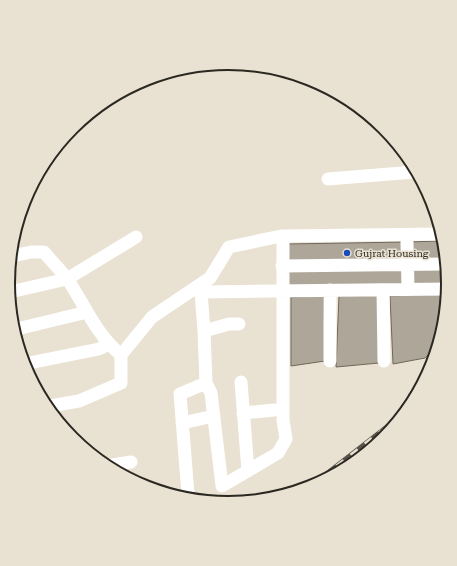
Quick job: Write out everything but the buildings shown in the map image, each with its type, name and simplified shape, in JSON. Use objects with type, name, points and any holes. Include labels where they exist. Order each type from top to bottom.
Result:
[{"type":"street","points":[[328,179],[411,172]]},
{"type":"street","points":[[53,405],[78,401],[121,383],[121,355],[152,317],[202,288],[229,247],[281,236],[436,234]]},
{"type":"street","points":[[202,288],[206,383],[212,393],[222,486],[278,453],[286,439],[283,420],[283,241],[281,236]]},
{"type":"street","points":[[15,291],[67,279],[136,237]]},
{"type":"street","points":[[407,242],[408,289]]},
{"type":"street","points":[[17,255],[31,252],[44,252],[67,279],[109,344],[121,355]]},
{"type":"street","points":[[282,266],[441,264]]},
{"type":"street","points":[[202,288],[283,290],[442,289]]},
{"type":"street","points":[[330,290],[330,361]]},
{"type":"street","points":[[383,290],[384,361]]},
{"type":"street","points":[[20,329],[87,312]]},
{"type":"street","points":[[204,330],[229,324],[239,324]]},
{"type":"street","points":[[30,363],[99,350],[109,344]]},
{"type":"street","points":[[241,382],[248,471]]},
{"type":"street","points":[[188,492],[180,394],[206,383]]},
{"type":"street","points":[[243,413],[274,410]]},
{"type":"street","points":[[182,423],[214,416]]},
{"type":"street","points":[[116,464],[131,462]]},
{"type":"railway","points":[[331,470],[384,428]]},
{"type":"place","name":"Gujrat Housing","points":[[347,253]]}]
